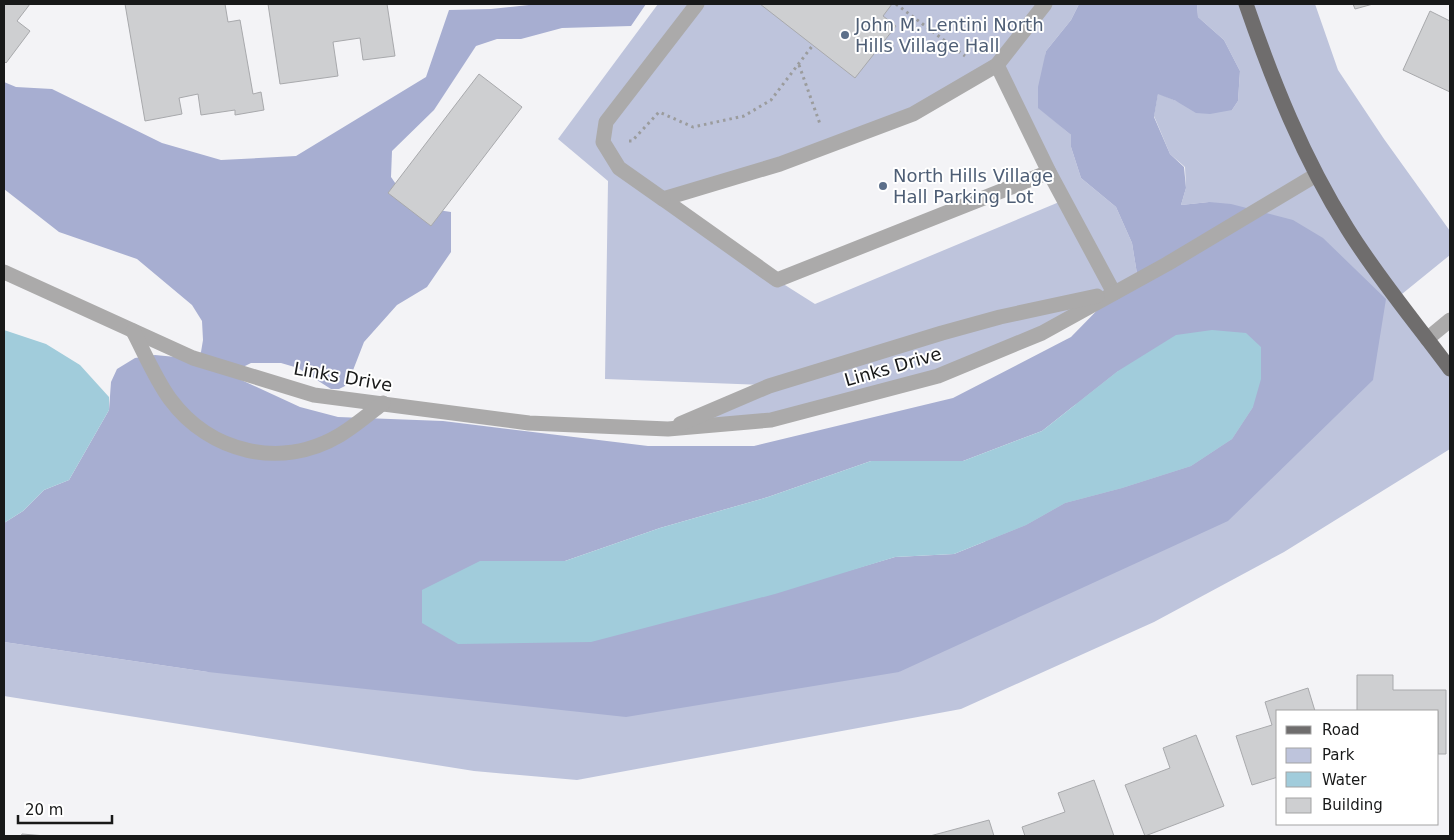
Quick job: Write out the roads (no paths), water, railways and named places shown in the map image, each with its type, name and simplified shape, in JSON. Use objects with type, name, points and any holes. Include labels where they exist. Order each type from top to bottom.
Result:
[{"type":"main road","points":[[1246,4],[1267,65],[1288,116],[1316,174],[1366,258],[1450,369]]},
{"type":"street","points":[[697,4],[606,122],[603,142],[619,168],[778,280],[1050,172]]},
{"type":"street","points":[[663,199],[780,164],[913,114],[991,68],[1045,4]]},
{"type":"street","points":[[991,68],[1050,172],[1114,293]]},
{"type":"street","name":"Links Drive","points":[[4,272],[193,358],[314,394],[529,423],[668,429],[771,420],[938,376],[1042,333],[1167,264],[1316,174]]},
{"type":"street","name":"Links Drive","points":[[668,429],[769,386],[942,333],[1000,316],[1114,293]]},
{"type":"street","points":[[1427,338],[1450,320]]},
{"type":"street","points":[[133,331],[168,397],[184,416],[203,431],[224,443],[253,453],[278,454],[308,449],[339,435],[383,404]]},
{"type":"water","points":[[4,330],[46,344],[80,365],[109,397],[109,410],[69,480],[44,490],[23,511],[4,523]]},
{"type":"water","points":[[1212,330],[1246,333],[1261,347],[1261,379],[1253,407],[1232,439],[1191,466],[1122,488],[1065,503],[1026,525],[954,554],[895,557],[775,594],[591,642],[458,644],[422,623],[422,590],[480,561],[565,561],[660,528],[768,497],[871,461],[963,461],[1042,431],[1118,371],[1176,335]]},
{"type":"place","name":"John M. Lentini North Hills Village Hall","points":[[845,35]]},
{"type":"place","name":"North Hills Village Hall Parking Lot","points":[[883,186]]}]
